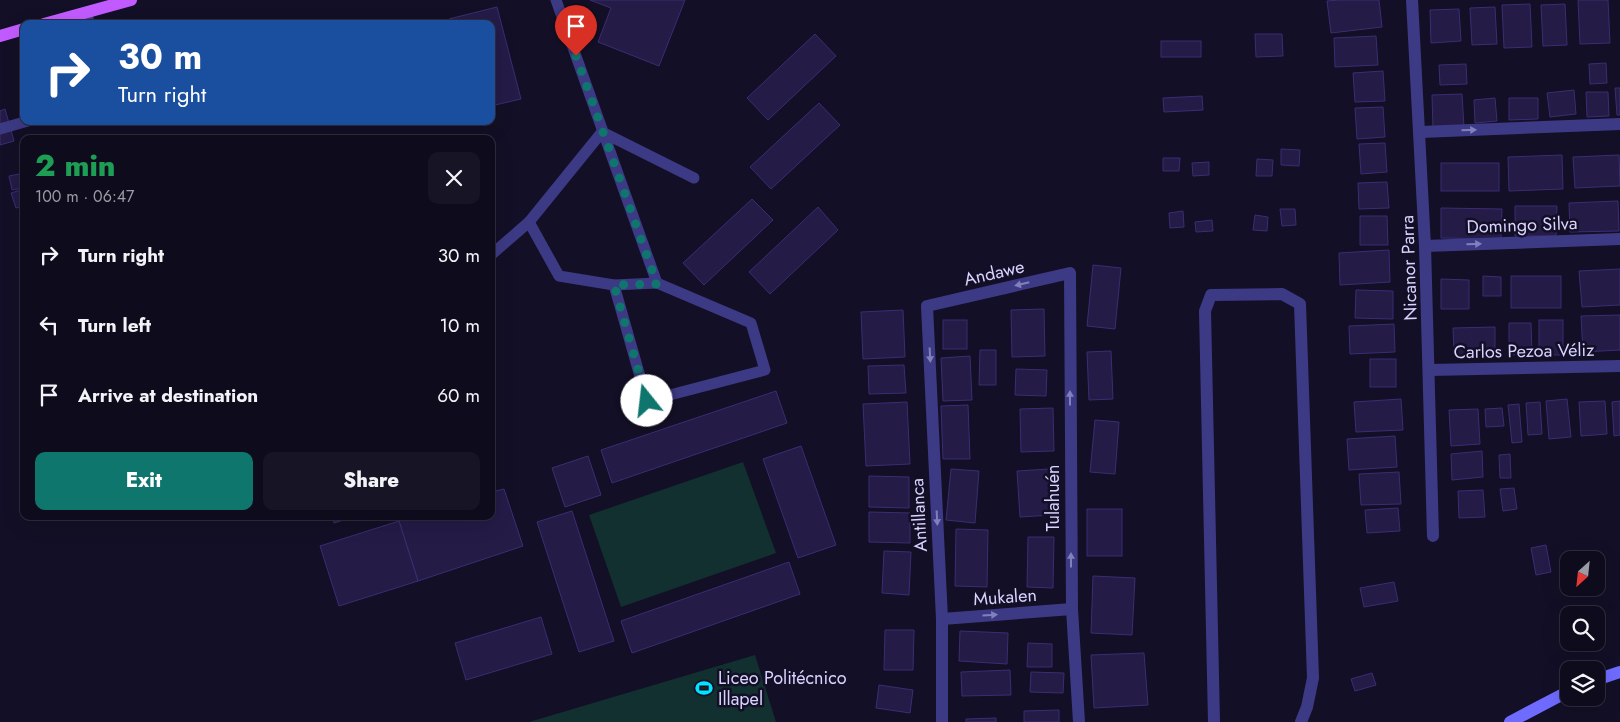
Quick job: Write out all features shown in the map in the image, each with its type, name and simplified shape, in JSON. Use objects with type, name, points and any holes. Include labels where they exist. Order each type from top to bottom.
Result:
[{"type":"main road","points":[[73,20],[88,18],[131,0]]},
{"type":"main road","points":[[0,36],[20,30]]},
{"type":"main road","points":[[1605,677],[1620,672]]},
{"type":"main road","points":[[1510,722],[1560,696]]},
{"type":"street","name":"Nicanor Parra","points":[[1412,0],[1426,246],[1433,536]]},
{"type":"street","points":[[1420,132],[1620,124]]},
{"type":"street","name":"Domingo Silva","points":[[1426,246],[1620,239]]},
{"type":"street","name":"Andawe","points":[[927,306],[1070,273]]},
{"type":"street","name":"Tulahuén","points":[[1070,273],[1072,609],[1079,722]]},
{"type":"street","points":[[1214,722],[1205,310],[1211,296],[1282,294],[1300,304],[1313,678],[1307,707],[1301,722]]},
{"type":"street","name":"Antillanca","points":[[927,306],[942,619],[942,722]]},
{"type":"street","name":"Carlos Pezoa Véliz","points":[[1430,370],[1620,366]]},
{"type":"street","name":"Mukalen","points":[[942,619],[1072,609]]},
{"type":"lane","points":[[556,0],[657,284]]},
{"type":"lane","points":[[0,129],[20,123]]},
{"type":"lane","points":[[602,132],[694,178]]},
{"type":"lane","points":[[495,252],[529,222],[602,132]]},
{"type":"lane","points":[[529,222],[559,276],[614,285],[657,284],[751,323],[765,370],[647,401],[614,285]]},
{"type":"green space","points":[[743,462],[776,553],[621,607],[589,515]]},
{"type":"green space","name":"Liceo Politécnico Illapel","points":[[755,655],[776,722],[529,722]]},
{"type":"building","points":[[590,0],[685,0],[659,66],[598,42],[611,8]]},
{"type":"building","points":[[1379,0],[1382,27],[1331,33],[1327,1]]},
{"type":"building","points":[[1578,0],[1608,0],[1610,43],[1580,44]]},
{"type":"building","points":[[1530,4],[1532,47],[1504,48],[1502,5]]},
{"type":"building","points":[[1565,4],[1567,45],[1543,46],[1541,5]]},
{"type":"building","points":[[497,7],[521,99],[495,105],[495,20],[449,19]]},
{"type":"building","points":[[1495,7],[1497,44],[1472,45],[1470,8]]},
{"type":"building","points":[[1459,9],[1461,41],[1431,43],[1430,10]]},
{"type":"building","points":[[815,34],[836,56],[768,120],[747,98]]},
{"type":"building","points":[[1255,34],[1282,34],[1283,56],[1256,57]]},
{"type":"building","points":[[1376,36],[1378,65],[1335,67],[1334,38]]},
{"type":"building","points":[[1161,41],[1201,41],[1201,57],[1161,57]]},
{"type":"building","points":[[1606,63],[1607,83],[1590,84],[1589,64]]},
{"type":"building","points":[[1466,64],[1467,84],[1440,85],[1439,65]]},
{"type":"building","points":[[1383,71],[1385,101],[1355,102],[1353,73]]},
{"type":"building","points":[[1615,88],[1620,88],[1620,115],[1617,115]]},
{"type":"building","points":[[1574,90],[1576,114],[1550,117],[1547,93]]},
{"type":"building","points":[[1586,92],[1608,92],[1609,116],[1587,117]]},
{"type":"building","points":[[1462,94],[1464,127],[1433,129],[1432,95]]},
{"type":"building","points":[[1202,96],[1203,110],[1164,112],[1163,98]]},
{"type":"building","points":[[1495,98],[1497,121],[1475,123],[1474,100]]},
{"type":"building","points":[[1509,98],[1538,98],[1538,119],[1509,120]]},
{"type":"building","points":[[819,103],[840,125],[771,189],[750,167]]},
{"type":"building","points":[[1383,107],[1385,137],[1357,139],[1355,108]]},
{"type":"building","points":[[5,109],[14,141],[0,145],[0,111]]},
{"type":"building","points":[[1385,143],[1387,172],[1361,174],[1359,144]]},
{"type":"building","points":[[1281,149],[1300,150],[1299,166],[1281,165]]},
{"type":"building","points":[[1562,155],[1563,189],[1509,191],[1508,157]]},
{"type":"building","points":[[1619,155],[1620,186],[1575,188],[1573,157]]},
{"type":"building","points":[[1163,158],[1180,158],[1179,171],[1163,171]]},
{"type":"building","points":[[1257,159],[1273,160],[1272,176],[1256,176]]},
{"type":"building","points":[[1209,162],[1209,175],[1193,176],[1192,163]]},
{"type":"building","points":[[1441,163],[1499,163],[1499,191],[1441,191]]},
{"type":"building","points":[[20,174],[20,189],[12,190],[9,176]]},
{"type":"building","points":[[1387,182],[1389,208],[1359,209],[1358,183]]},
{"type":"building","points":[[20,190],[20,207],[16,208],[11,193]]},
{"type":"building","points":[[752,199],[773,220],[704,285],[683,263]]},
{"type":"building","points":[[1618,201],[1619,231],[1570,232],[1569,203]]},
{"type":"building","points":[[1515,206],[1557,206],[1556,236],[1515,236]]},
{"type":"building","points":[[818,207],[838,230],[770,294],[749,272]]},
{"type":"building","points":[[1441,208],[1502,209],[1501,239],[1441,238]]},
{"type":"building","points":[[1280,209],[1295,209],[1296,225],[1282,226]]},
{"type":"building","points":[[1183,211],[1184,227],[1170,228],[1169,213]]},
{"type":"building","points":[[1255,215],[1268,217],[1267,231],[1253,230]]},
{"type":"building","points":[[1360,216],[1387,216],[1388,245],[1360,245]]},
{"type":"building","points":[[1212,220],[1213,231],[1196,232],[1195,222]]},
{"type":"building","points":[[1389,250],[1390,282],[1340,285],[1339,253]]},
{"type":"building","points":[[1093,265],[1121,268],[1115,329],[1087,326]]},
{"type":"building","points":[[1620,269],[1620,305],[1582,307],[1579,271]]},
{"type":"building","points":[[1483,276],[1501,277],[1501,296],[1483,296]]},
{"type":"building","points":[[1511,276],[1561,276],[1561,308],[1511,308]]},
{"type":"building","points":[[1441,279],[1469,280],[1469,309],[1441,309]]},
{"type":"building","points":[[1356,290],[1393,291],[1393,319],[1355,318]]},
{"type":"building","points":[[1044,309],[1045,356],[1012,357],[1011,310]]},
{"type":"building","points":[[903,310],[905,357],[863,359],[861,312]]},
{"type":"building","points":[[1620,315],[1620,350],[1583,352],[1581,316]]},
{"type":"building","points":[[943,320],[967,320],[967,349],[943,349]]},
{"type":"building","points":[[1539,320],[1563,320],[1563,355],[1539,355]]},
{"type":"building","points":[[1509,323],[1531,323],[1532,354],[1509,355]]},
{"type":"building","points":[[1394,324],[1395,352],[1350,354],[1349,326]]},
{"type":"building","points":[[1495,327],[1495,354],[1454,355],[1453,328]]},
{"type":"building","points":[[980,350],[996,350],[996,385],[979,385]]},
{"type":"building","points":[[1111,351],[1113,399],[1089,400],[1087,352]]},
{"type":"building","points":[[970,356],[972,400],[943,401],[941,358]]},
{"type":"building","points":[[1370,359],[1396,359],[1396,387],[1370,387]]},
{"type":"building","points":[[904,365],[906,393],[869,394],[868,366]]},
{"type":"building","points":[[1016,369],[1047,370],[1046,396],[1015,395]]},
{"type":"building","points":[[776,391],[787,423],[612,483],[601,450]]},
{"type":"building","points":[[1401,399],[1403,430],[1356,432],[1354,402]]},
{"type":"building","points":[[1567,399],[1571,437],[1549,439],[1546,401]]},
{"type":"building","points":[[1605,401],[1607,434],[1581,436],[1579,402]]},
{"type":"building","points":[[1620,401],[1620,435],[1614,436],[1612,402]]},
{"type":"building","points":[[907,402],[910,464],[866,466],[863,404]]},
{"type":"building","points":[[1540,402],[1542,434],[1528,435],[1526,403]]},
{"type":"building","points":[[1519,404],[1522,442],[1512,443],[1508,405]]},
{"type":"building","points":[[968,405],[970,459],[943,459],[941,406]]},
{"type":"building","points":[[1053,408],[1054,451],[1021,452],[1020,409]]},
{"type":"building","points":[[1502,408],[1504,426],[1486,427],[1485,409]]},
{"type":"building","points":[[1478,409],[1480,444],[1451,446],[1449,410]]},
{"type":"building","points":[[1095,420],[1119,422],[1115,474],[1090,472]]},
{"type":"building","points":[[1395,436],[1397,467],[1349,470],[1347,439]]},
{"type":"building","points":[[801,446],[836,545],[798,558],[763,459]]},
{"type":"building","points":[[1482,451],[1483,477],[1452,480],[1451,454]]},
{"type":"building","points":[[1510,454],[1511,478],[1500,478],[1499,455]]},
{"type":"building","points":[[588,456],[601,495],[565,507],[552,468]]},
{"type":"building","points":[[951,469],[979,471],[975,523],[946,520]]},
{"type":"building","points":[[1049,469],[1052,515],[1020,517],[1017,471]]},
{"type":"building","points":[[1399,472],[1401,504],[1361,505],[1359,474]]},
{"type":"building","points":[[869,476],[909,477],[909,508],[869,507]]},
{"type":"building","points":[[1514,488],[1517,509],[1503,511],[1500,489]]},
{"type":"building","points":[[504,489],[523,546],[418,581],[399,521],[495,520],[495,491]]},
{"type":"building","points":[[1483,490],[1485,517],[1459,518],[1458,491]]},
{"type":"building","points":[[1398,508],[1400,531],[1367,533],[1365,510]]},
{"type":"building","points":[[1087,509],[1122,509],[1122,556],[1087,556]]},
{"type":"building","points":[[572,511],[614,641],[579,652],[537,522]]},
{"type":"building","points":[[869,512],[910,513],[910,543],[869,542]]},
{"type":"building","points":[[399,521],[418,581],[339,606],[320,546]]},
{"type":"building","points":[[956,529],[988,530],[987,587],[955,586]]},
{"type":"building","points":[[1028,537],[1054,537],[1053,588],[1027,587]]},
{"type":"building","points":[[1546,545],[1551,572],[1536,575],[1531,548]]},
{"type":"building","points":[[884,551],[911,552],[909,595],[882,593]]},
{"type":"building","points":[[789,562],[800,594],[632,653],[621,621]]},
{"type":"building","points":[[1093,576],[1135,578],[1132,635],[1091,633]]},
{"type":"building","points":[[1394,582],[1398,601],[1364,607],[1360,588]]},
{"type":"building","points":[[541,617],[552,654],[466,680],[455,643]]},
{"type":"building","points":[[885,630],[914,630],[913,670],[884,670]]},
{"type":"building","points":[[960,631],[1008,633],[1007,664],[959,661]]},
{"type":"building","points":[[1028,643],[1052,644],[1052,667],[1027,667]]},
{"type":"building","points":[[1144,653],[1148,705],[1094,708],[1091,655]]},
{"type":"building","points":[[1010,670],[1011,695],[962,696],[961,672]]},
{"type":"building","points":[[1031,672],[1064,673],[1063,693],[1030,692]]},
{"type":"building","points":[[1372,673],[1376,685],[1355,691],[1351,679]]},
{"type":"building","points":[[879,685],[913,690],[910,713],[876,708]]},
{"type":"building","points":[[1059,710],[1059,722],[1024,722],[1024,711]]},
{"type":"building","points":[[996,718],[996,722],[966,722],[966,719]]},
{"type":"place","name":"Liceo Politécnico Illapel","points":[[704,688]]},
{"type":"route","points":[[576,56],[657,284],[614,285],[647,401]]}]
